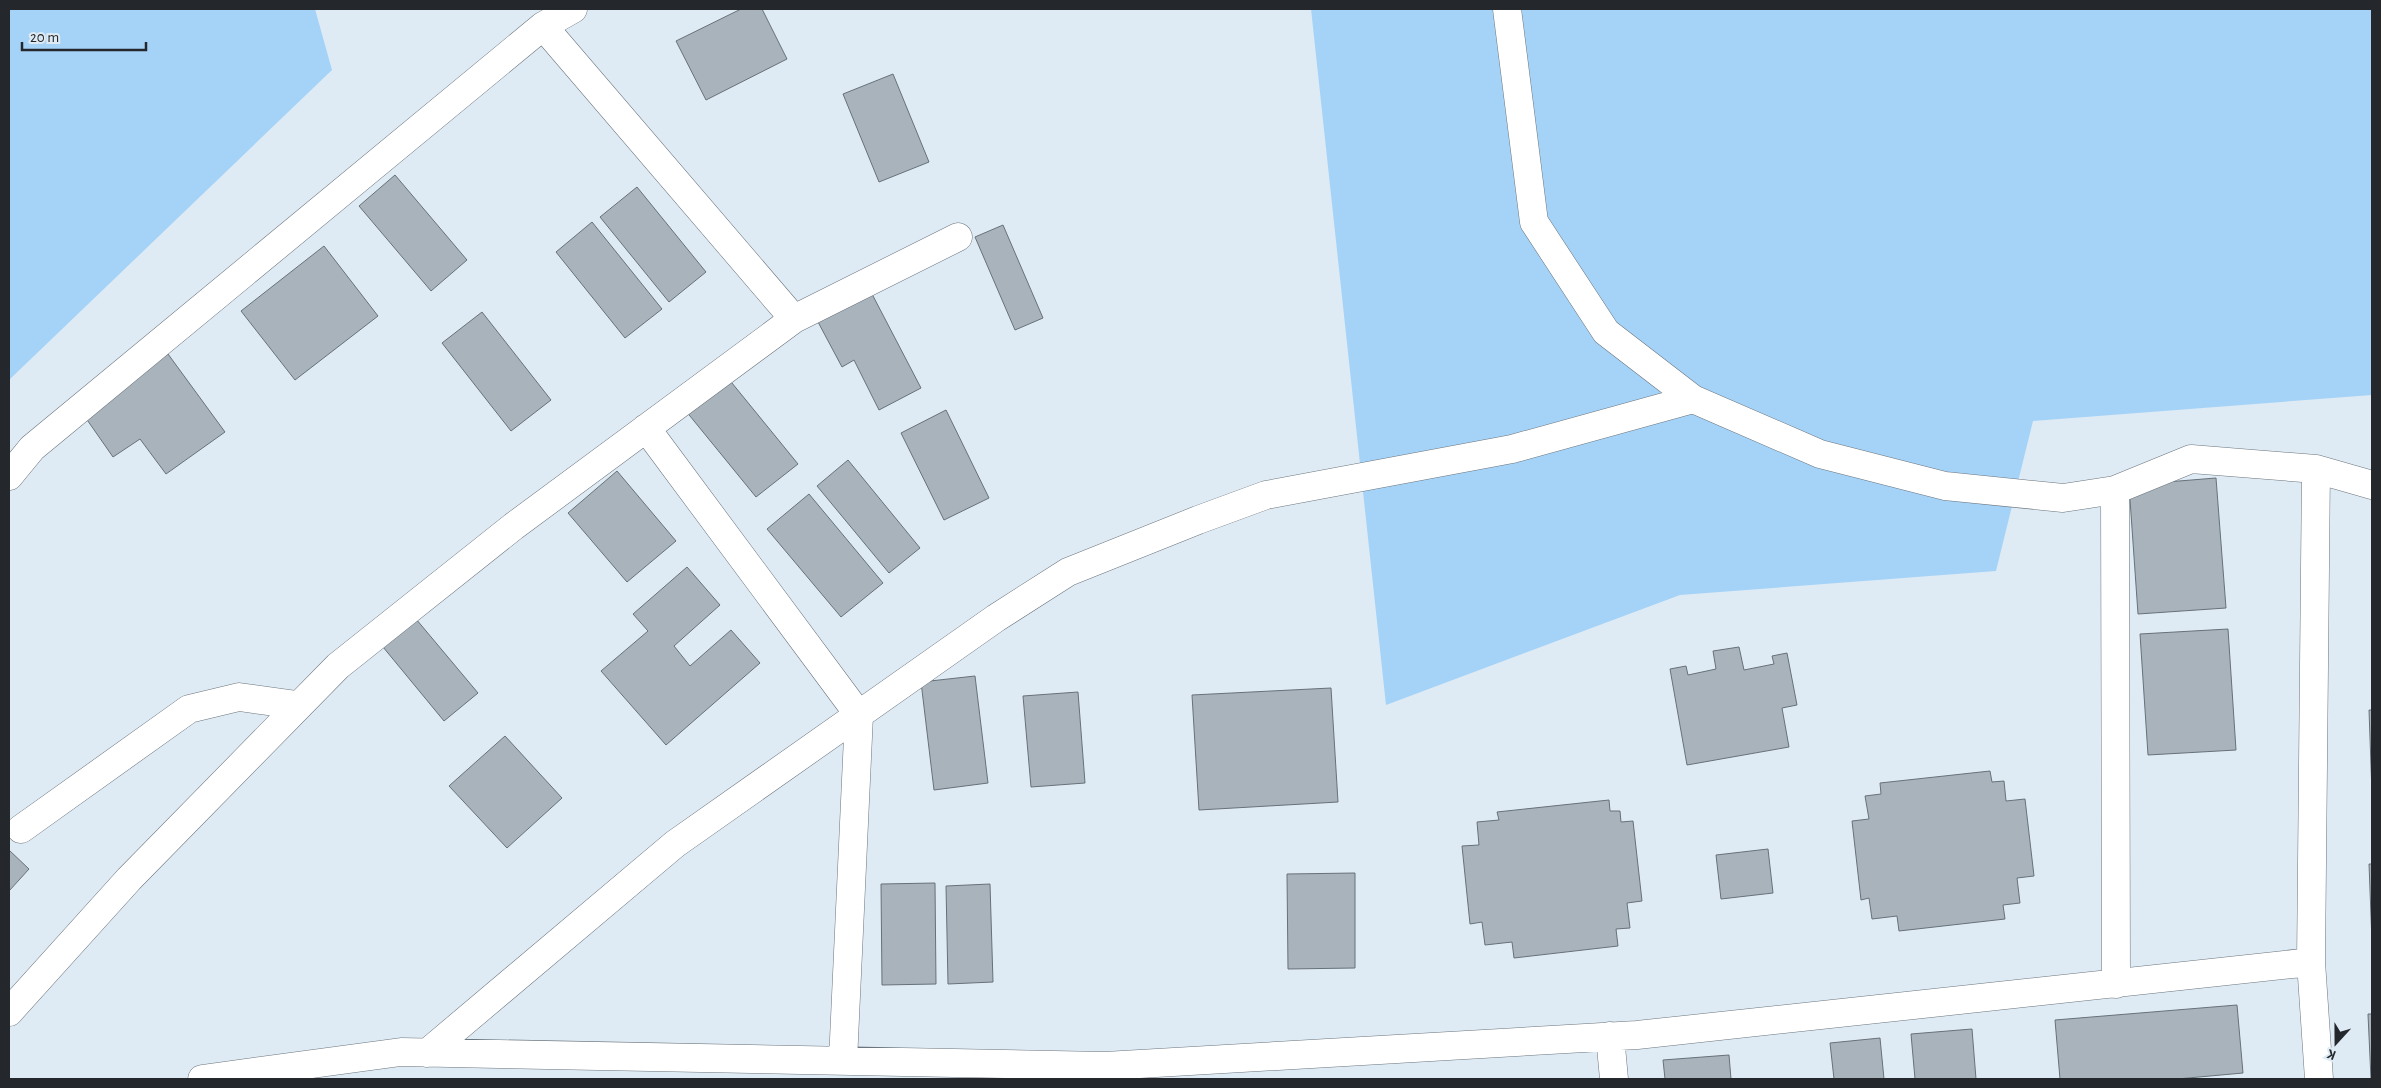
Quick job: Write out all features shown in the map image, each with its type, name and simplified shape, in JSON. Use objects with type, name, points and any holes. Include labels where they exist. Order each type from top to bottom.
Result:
[{"type":"street","points":[[9,476],[32,448],[543,26],[573,9]]},
{"type":"street","points":[[1507,9],[1534,222],[1606,332],[1693,399],[1820,454],[1945,486],[2063,498],[2115,490],[2191,459],[2316,469],[2372,485]]},
{"type":"street","points":[[543,26],[794,319]]},
{"type":"street","points":[[9,1012],[129,879],[338,666],[514,526],[794,319],[958,237]]},
{"type":"street","points":[[427,1053],[675,844],[996,618],[1068,572],[1266,495],[1512,449],[1693,399]]},
{"type":"street","points":[[646,428],[858,715],[843,1061]]},
{"type":"street","points":[[2316,469],[2311,962],[2320,1079]]},
{"type":"street","points":[[2115,490],[2116,984]]},
{"type":"street","points":[[21,830],[189,709],[239,697],[298,705]]},
{"type":"street","points":[[202,1079],[401,1052],[684,1069],[843,1061],[1105,1066],[1610,1036],[2311,962]]},
{"type":"street","points":[[1610,1036],[1614,1079]]},
{"type":"shaded area","points":[[9,9],[315,9],[332,70],[9,380]]},
{"type":"shaded area","points":[[1311,9],[2372,9],[2372,395],[2033,421],[1996,571],[1680,595],[1386,705]]},
{"type":"building","points":[[741,9],[762,9],[787,59],[706,100],[676,41]]},
{"type":"building","points":[[893,74],[929,162],[879,182],[843,94]]},
{"type":"building","points":[[395,175],[467,260],[431,291],[359,206]]},
{"type":"building","points":[[637,187],[706,272],[669,302],[600,217]]},
{"type":"building","points":[[592,222],[662,309],[625,338],[556,252]]},
{"type":"building","points":[[1003,225],[1043,318],[1015,330],[975,237]]},
{"type":"building","points":[[324,246],[378,316],[295,380],[241,311]]},
{"type":"building","points":[[872,294],[921,388],[879,410],[854,360],[842,367],[818,322]]},
{"type":"building","points":[[482,312],[551,400],[511,431],[442,343]]},
{"type":"building","points":[[168,354],[225,432],[166,474],[140,439],[113,457],[83,414]]},
{"type":"building","points":[[723,372],[798,464],[756,497],[681,405]]},
{"type":"building","points":[[946,410],[989,498],[944,520],[901,433]]},
{"type":"building","points":[[848,460],[920,548],[889,573],[817,486]]},
{"type":"building","points":[[617,471],[676,541],[627,582],[568,513]]},
{"type":"building","points":[[2216,478],[2226,608],[2138,614],[2129,485]]},
{"type":"building","points":[[809,494],[883,583],[841,617],[767,529]]},
{"type":"building","points":[[687,567],[720,605],[674,646],[690,666],[731,630],[760,663],[666,745],[601,671],[648,631],[633,614]]},
{"type":"building","points":[[416,619],[478,693],[444,721],[383,647]]},
{"type":"building","points":[[2228,629],[2236,750],[2148,755],[2140,634]]},
{"type":"building","points":[[1739,647],[1744,670],[1774,664],[1772,656],[1787,653],[1797,705],[1782,708],[1789,747],[1687,765],[1670,669],[1686,666],[1688,675],[1716,669],[1713,651]]},
{"type":"building","points":[[975,676],[988,783],[934,790],[921,682]]},
{"type":"building","points":[[1331,688],[1338,802],[1199,810],[1192,695]]},
{"type":"building","points":[[1078,692],[1085,783],[1031,787],[1023,696]]},
{"type":"building","points":[[2369,710],[2372,710],[2372,793]]},
{"type":"building","points":[[505,736],[562,798],[507,848],[449,786]]},
{"type":"building","points":[[1990,771],[1992,782],[2004,781],[2006,801],[2025,799],[2034,876],[2017,878],[2020,903],[2003,905],[2005,919],[1899,931],[1897,916],[1872,919],[1869,898],[1861,900],[1852,821],[1869,819],[1865,796],[1881,794],[1880,783]]},
{"type":"building","points":[[1609,800],[1610,811],[1620,811],[1621,822],[1633,821],[1642,901],[1627,903],[1630,928],[1616,929],[1618,946],[1514,958],[1512,942],[1485,945],[1482,922],[1470,924],[1462,846],[1479,845],[1477,822],[1499,820],[1497,812]]},
{"type":"building","points":[[1768,849],[1773,893],[1721,899],[1716,855]]},
{"type":"building","points":[[9,850],[29,869],[9,891]]},
{"type":"building","points":[[2369,864],[2372,864],[2372,942]]},
{"type":"building","points":[[1355,873],[1355,968],[1288,969],[1287,874]]},
{"type":"building","points":[[935,883],[936,984],[882,985],[881,884]]},
{"type":"building","points":[[990,884],[993,982],[948,984],[946,886]]},
{"type":"building","points":[[2237,1005],[2243,1073],[2177,1079],[2060,1079],[2055,1020]]},
{"type":"building","points":[[2368,1014],[2372,1014],[2372,1079],[2371,1079]]},
{"type":"building","points":[[1972,1029],[1976,1079],[1915,1079],[1911,1034]]},
{"type":"building","points":[[1880,1038],[1884,1079],[1834,1079],[1830,1043]]},
{"type":"building","points":[[1729,1055],[1731,1079],[1665,1079],[1663,1060]]}]
